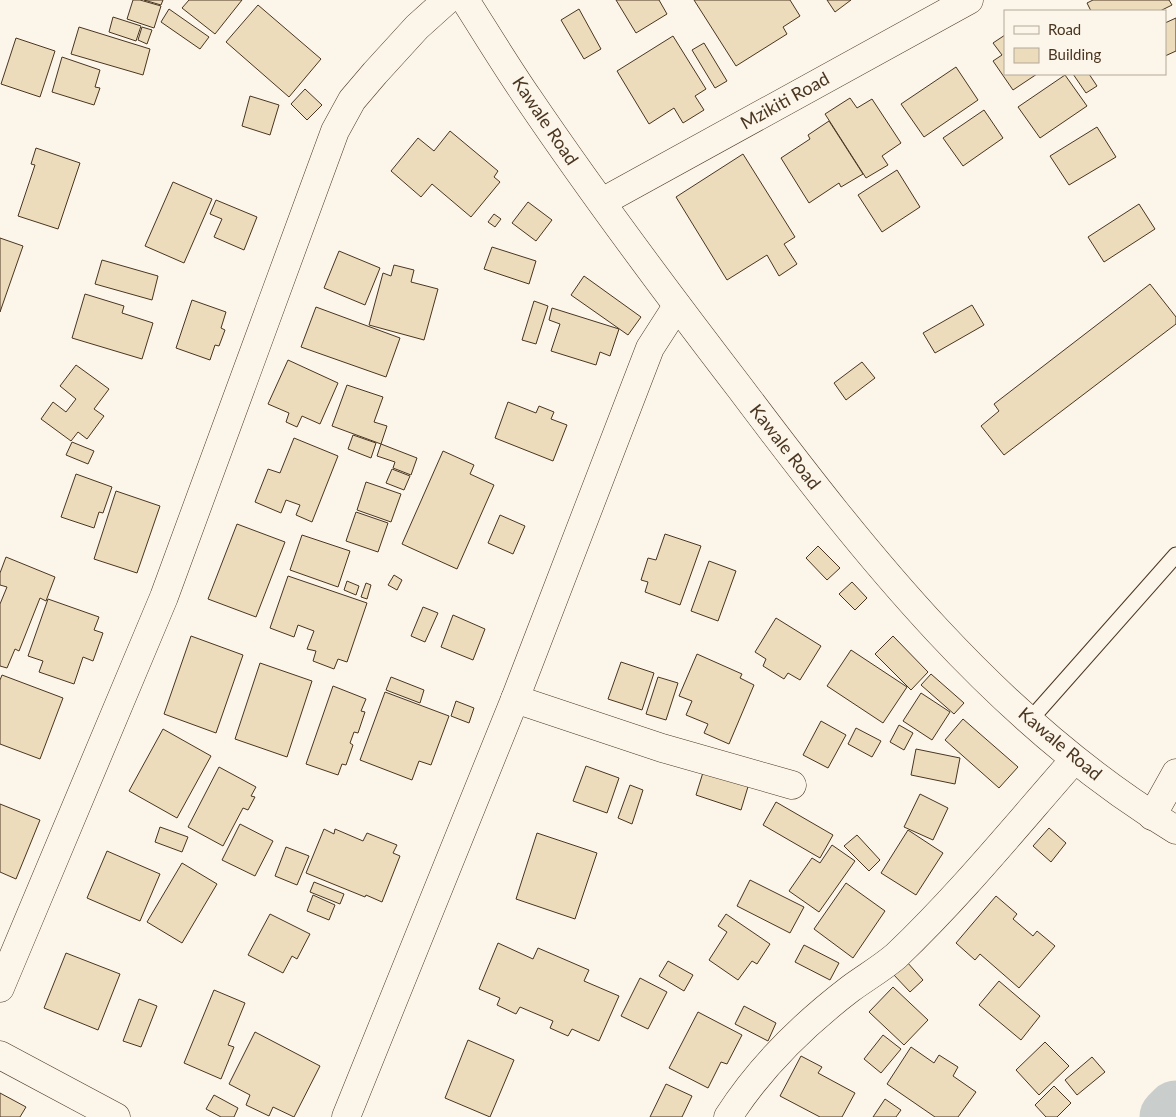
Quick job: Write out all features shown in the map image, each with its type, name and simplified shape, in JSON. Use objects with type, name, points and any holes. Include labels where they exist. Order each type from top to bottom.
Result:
[{"type":"street","points":[[0,988],[164,597],[335,131],[352,100],[375,73],[417,28],[447,0]]},
{"type":"street","name":"Kawale Road","points":[[465,0],[528,97],[677,306],[806,476],[905,594],[982,678],[1074,760],[1152,816],[1176,830]]},
{"type":"street","name":"Mzikiti Road","points":[[602,202],[969,0]]},
{"type":"street","points":[[346,1117],[515,698],[650,348],[677,306]]},
{"type":"street","points":[[515,698],[662,748],[792,785]]},
{"type":"street","points":[[728,1117],[742,1096],[788,1041],[850,989],[894,958],[942,911],[1074,760]]},
{"type":"street","points":[[1152,816],[1176,774]]},
{"type":"street","points":[[0,1056],[116,1117]]},
{"type":"lane","points":[[1030,720],[1176,555]]},
{"type":"building","points":[[133,0],[161,6],[154,28],[127,19]]},
{"type":"building","points":[[144,0],[163,0],[161,5]]},
{"type":"building","points":[[189,0],[242,0],[215,34],[182,8]]},
{"type":"building","points":[[616,0],[659,0],[667,14],[636,33]]},
{"type":"building","points":[[694,0],[790,0],[800,16],[783,27],[787,34],[736,66]]},
{"type":"building","points":[[827,0],[851,0],[835,12]]},
{"type":"building","points":[[1093,0],[1169,0],[1172,5],[1162,10],[1090,10],[1087,3]]},
{"type":"building","points":[[258,5],[321,59],[289,97],[226,42]]},
{"type":"building","points":[[169,9],[209,37],[200,49],[161,22]]},
{"type":"building","points":[[579,9],[601,49],[584,59],[561,20]]},
{"type":"building","points":[[113,17],[141,26],[136,41],[109,32]]},
{"type":"building","points":[[1176,18],[1176,51],[1166,56],[1166,23]]},
{"type":"building","points":[[79,27],[150,49],[143,75],[71,54]]},
{"type":"building","points":[[142,27],[152,30],[147,44],[138,40]]},
{"type":"building","points":[[673,36],[706,89],[695,96],[704,110],[683,123],[674,108],[649,124],[617,71]]},
{"type":"building","points":[[1004,36],[1004,75],[1036,75],[1013,90],[993,61],[1002,55],[993,43]]},
{"type":"building","points":[[16,38],[55,51],[40,97],[1,84]]},
{"type":"building","points":[[704,43],[727,81],[715,88],[692,50]]},
{"type":"building","points":[[62,57],[100,70],[95,87],[100,88],[94,105],[52,92]]},
{"type":"building","points":[[956,67],[978,100],[924,137],[901,104]]},
{"type":"building","points":[[1065,75],[1087,106],[1040,138],[1018,107]]},
{"type":"building","points":[[1074,75],[1090,75],[1097,86],[1086,93]]},
{"type":"building","points":[[305,89],[322,105],[307,120],[291,104]]},
{"type":"building","points":[[250,96],[279,105],[270,135],[242,126]]},
{"type":"building","points":[[850,98],[857,108],[872,99],[901,143],[882,156],[888,165],[866,178],[825,114]]},
{"type":"building","points":[[984,110],[1003,138],[963,166],[943,138]]},
{"type":"building","points":[[829,121],[863,174],[841,187],[839,183],[809,203],[781,158],[810,139],[808,135]]},
{"type":"building","points":[[1097,127],[1116,157],[1069,185],[1050,156]]},
{"type":"building","points":[[450,131],[498,171],[494,177],[500,182],[471,217],[432,184],[421,197],[391,171],[418,138],[434,151]]},
{"type":"building","points":[[36,148],[80,163],[58,229],[18,216],[35,165],[31,164]]},
{"type":"building","points":[[743,154],[795,237],[784,244],[797,264],[779,276],[767,255],[727,280],[676,197]]},
{"type":"building","points":[[897,170],[920,207],[882,232],[858,195]]},
{"type":"building","points":[[173,182],[212,199],[184,263],[145,246]]},
{"type":"building","points":[[216,200],[257,217],[244,250],[214,237],[222,219],[210,214]]},
{"type":"building","points":[[528,202],[552,220],[536,241],[512,223]]},
{"type":"building","points":[[1139,204],[1155,229],[1104,262],[1088,237]]},
{"type":"building","points":[[494,214],[501,219],[495,227],[488,222]]},
{"type":"building","points":[[0,238],[23,246],[0,312]]},
{"type":"building","points":[[492,247],[536,261],[529,284],[484,269]]},
{"type":"building","points":[[339,251],[380,268],[365,305],[324,288]]},
{"type":"building","points":[[102,260],[158,276],[152,300],[95,284]]},
{"type":"building","points":[[394,265],[414,270],[411,282],[438,289],[424,340],[369,325],[383,273],[391,276]]},
{"type":"building","points":[[584,276],[641,317],[628,335],[571,295]]},
{"type":"building","points":[[1150,284],[1176,317],[1176,324],[1004,455],[981,426],[999,411],[994,404]]},
{"type":"building","points":[[85,294],[124,306],[122,313],[153,323],[142,359],[72,338]]},
{"type":"building","points":[[192,300],[226,312],[221,328],[225,330],[219,346],[215,345],[210,360],[176,348]]},
{"type":"building","points":[[534,301],[548,306],[536,344],[522,340]]},
{"type":"building","points":[[972,305],[984,325],[935,353],[923,333]]},
{"type":"building","points":[[316,307],[400,338],[386,377],[301,347]]},
{"type":"building","points":[[552,308],[619,329],[610,356],[600,352],[596,365],[551,351],[560,324],[549,320]]},
{"type":"building","points":[[288,360],[338,383],[320,424],[302,416],[297,427],[286,422],[289,413],[268,404]]},
{"type":"building","points":[[862,362],[875,378],[846,400],[834,383]]},
{"type":"building","points":[[76,365],[109,389],[94,409],[104,416],[87,439],[78,432],[71,441],[41,419],[53,402],[66,412],[76,399],[60,386]]},
{"type":"building","points":[[347,385],[383,397],[374,422],[387,426],[381,444],[332,426]]},
{"type":"building","points":[[508,402],[536,413],[539,406],[554,412],[551,419],[567,425],[553,461],[495,438]]},
{"type":"building","points":[[353,435],[376,443],[371,458],[348,449]]},
{"type":"building","points":[[294,438],[338,456],[312,522],[296,515],[300,505],[286,500],[281,513],[255,502],[268,469],[280,473]]},
{"type":"building","points":[[72,442],[94,451],[88,464],[66,455]]},
{"type":"building","points":[[381,444],[417,458],[411,475],[393,468],[395,462],[377,456]]},
{"type":"building","points":[[443,451],[474,465],[470,474],[494,485],[457,569],[402,544]]},
{"type":"building","points":[[392,469],[410,476],[404,490],[386,483]]},
{"type":"building","points":[[76,474],[112,487],[103,513],[99,512],[94,528],[61,517]]},
{"type":"building","points":[[366,482],[401,494],[391,522],[357,510]]},
{"type":"building","points":[[116,491],[160,506],[137,573],[94,559]]},
{"type":"building","points":[[356,512],[388,523],[378,552],[346,541]]},
{"type":"building","points":[[500,515],[525,526],[513,554],[488,543]]},
{"type":"building","points":[[237,524],[285,542],[256,617],[208,599]]},
{"type":"building","points":[[665,534],[701,546],[680,605],[645,592],[648,582],[641,580],[648,558],[656,560]]},
{"type":"building","points":[[302,535],[350,551],[338,587],[290,570]]},
{"type":"building","points":[[818,546],[840,568],[827,580],[806,558]]},
{"type":"building","points":[[6,557],[55,577],[46,601],[40,598],[19,651],[15,649],[7,668],[0,666],[0,604],[7,587],[0,585],[0,573]]},
{"type":"building","points":[[709,561],[736,571],[718,621],[691,611]]},
{"type":"building","points":[[394,575],[402,580],[397,590],[388,585]]},
{"type":"building","points":[[288,576],[367,603],[347,662],[338,659],[334,669],[313,661],[316,651],[307,649],[314,631],[298,625],[294,637],[270,628]]},
{"type":"building","points":[[347,581],[359,586],[356,595],[344,590]]},
{"type":"building","points":[[852,582],[867,598],[855,610],[839,594]]},
{"type":"building","points":[[366,583],[371,585],[367,599],[361,597]]},
{"type":"building","points":[[48,599],[99,617],[94,630],[103,633],[93,661],[83,657],[74,684],[39,672],[43,661],[28,656]]},
{"type":"building","points":[[423,607],[438,613],[425,642],[411,636]]},
{"type":"building","points":[[453,615],[485,629],[473,660],[441,647]]},
{"type":"building","points":[[776,618],[821,646],[800,680],[788,673],[784,679],[763,666],[766,659],[755,652]]},
{"type":"building","points":[[191,636],[243,655],[216,733],[164,714]]},
{"type":"building","points":[[893,636],[928,672],[911,690],[875,654]]},
{"type":"building","points":[[851,650],[907,687],[883,723],[827,686]]},
{"type":"building","points":[[697,654],[742,674],[740,678],[754,685],[729,744],[704,733],[708,724],[686,715],[692,701],[679,696]]},
{"type":"building","points":[[621,662],[654,673],[642,710],[608,699]]},
{"type":"building","points":[[260,663],[312,681],[287,757],[235,739]]},
{"type":"building","points":[[931,674],[964,703],[954,714],[921,685]]},
{"type":"building","points":[[2,675],[63,698],[40,759],[0,744],[0,680]]},
{"type":"building","points":[[391,677],[424,690],[420,703],[386,690]]},
{"type":"building","points":[[658,677],[678,683],[666,720],[646,714]]},
{"type":"building","points":[[333,686],[366,699],[361,711],[365,712],[358,733],[354,732],[350,743],[353,745],[346,765],[342,764],[338,775],[306,764]]},
{"type":"building","points":[[385,692],[449,716],[431,765],[419,761],[412,780],[360,760]]},
{"type":"building","points":[[921,693],[950,712],[932,740],[903,721]]},
{"type":"building","points":[[456,701],[474,708],[469,723],[451,716]]},
{"type":"building","points":[[963,719],[1018,767],[999,788],[945,740]]},
{"type":"building","points":[[821,721],[846,735],[828,768],[803,755]]},
{"type":"building","points":[[899,725],[913,733],[904,750],[890,742]]},
{"type":"building","points":[[856,728],[881,741],[872,757],[848,744]]},
{"type":"building","points":[[163,729],[211,756],[177,818],[129,791]]},
{"type":"building","points":[[916,749],[960,758],[955,784],[911,775]]},
{"type":"building","points":[[586,766],[619,778],[607,813],[573,801]]},
{"type":"building","points":[[705,766],[750,780],[741,810],[696,795]]},
{"type":"building","points":[[219,767],[256,787],[251,796],[255,797],[248,810],[243,808],[223,846],[188,827]]},
{"type":"building","points":[[630,785],[643,790],[632,824],[618,818]]},
{"type":"building","points":[[920,794],[948,808],[933,840],[904,827]]},
{"type":"building","points":[[776,802],[833,835],[820,858],[763,825]]},
{"type":"building","points":[[0,804],[40,820],[16,879],[0,872]]},
{"type":"building","points":[[240,824],[273,841],[255,876],[222,860]]},
{"type":"building","points":[[160,827],[188,837],[182,852],[155,842]]},
{"type":"building","points":[[1049,828],[1066,843],[1051,862],[1033,846]]},
{"type":"building","points":[[324,829],[334,834],[335,829],[363,841],[367,833],[397,845],[393,853],[400,856],[382,902],[306,873]]},
{"type":"building","points":[[908,830],[943,853],[916,895],[881,873]]},
{"type":"building","points":[[537,833],[597,853],[575,919],[516,899]]},
{"type":"building","points":[[857,835],[880,860],[869,871],[844,846]]},
{"type":"building","points":[[832,845],[855,861],[819,912],[789,891],[812,858],[820,863]]},
{"type":"building","points":[[286,847],[309,856],[297,885],[275,876]]},
{"type":"building","points":[[107,851],[160,874],[140,921],[87,898]]},
{"type":"building","points":[[182,863],[217,884],[182,943],[147,922]]},
{"type":"building","points":[[750,880],[804,907],[790,933],[737,906]]},
{"type":"building","points":[[314,882],[344,894],[340,904],[310,892]]},
{"type":"building","points":[[846,883],[885,911],[853,958],[814,929]]},
{"type":"building","points":[[313,895],[335,905],[329,920],[307,911]]},
{"type":"building","points":[[996,896],[1017,914],[1013,919],[1033,936],[1037,931],[1055,946],[1019,988],[980,954],[975,960],[956,943]]},
{"type":"building","points":[[270,914],[310,934],[297,959],[292,956],[283,973],[248,955]]},
{"type":"building","points":[[726,914],[770,944],[757,964],[752,961],[738,980],[709,960],[727,932],[718,926]]},
{"type":"building","points":[[498,943],[533,959],[538,948],[589,970],[584,981],[619,996],[599,1041],[572,1029],[568,1036],[550,1028],[553,1021],[520,1007],[516,1014],[497,1005],[500,998],[479,989]]},
{"type":"building","points":[[804,945],[839,963],[830,980],[795,962]]},
{"type":"building","points":[[66,953],[120,974],[98,1030],[44,1008]]},
{"type":"building","points":[[668,961],[693,975],[684,991],[659,976]]},
{"type":"building","points":[[907,962],[923,980],[910,992],[893,974]]},
{"type":"building","points":[[640,978],[667,992],[648,1029],[621,1016]]},
{"type":"building","points":[[999,981],[1040,1016],[1021,1040],[979,1005]]},
{"type":"building","points":[[893,987],[928,1020],[904,1045],[869,1012]]},
{"type":"building","points":[[214,990],[245,1003],[228,1045],[234,1047],[221,1079],[184,1063]]},
{"type":"building","points":[[139,999],[157,1006],[141,1047],[123,1041]]},
{"type":"building","points":[[744,1006],[776,1023],[768,1041],[735,1024]]},
{"type":"building","points":[[698,1012],[742,1035],[727,1064],[721,1062],[708,1088],[669,1068]]},
{"type":"building","points":[[255,1032],[320,1066],[294,1117],[273,1107],[269,1116],[246,1105],[250,1095],[229,1084]]},
{"type":"building","points":[[883,1035],[901,1049],[881,1073],[864,1059]]},
{"type":"building","points":[[468,1040],[514,1060],[490,1117],[445,1098]]},
{"type":"building","points":[[1045,1042],[1069,1066],[1039,1095],[1016,1070]]},
{"type":"building","points":[[911,1047],[934,1063],[939,1055],[958,1067],[953,1076],[976,1092],[958,1117],[935,1117],[887,1084]]},
{"type":"building","points":[[801,1056],[822,1067],[818,1073],[855,1093],[842,1117],[820,1117],[780,1096]]},
{"type":"building","points":[[1092,1057],[1105,1072],[1077,1095],[1065,1080]]},
{"type":"building","points":[[666,1084],[692,1096],[682,1117],[650,1117]]},
{"type":"building","points":[[1054,1086],[1071,1103],[1057,1117],[1046,1117],[1035,1105]]},
{"type":"building","points":[[0,1093],[26,1107],[20,1117],[0,1117]]},
{"type":"building","points":[[214,1095],[238,1108],[234,1117],[221,1117],[206,1109]]},
{"type":"building","points":[[885,1099],[901,1110],[896,1117],[873,1117]]},
{"type":"waterway","points":[[1170,1117],[1176,1111]]}]
